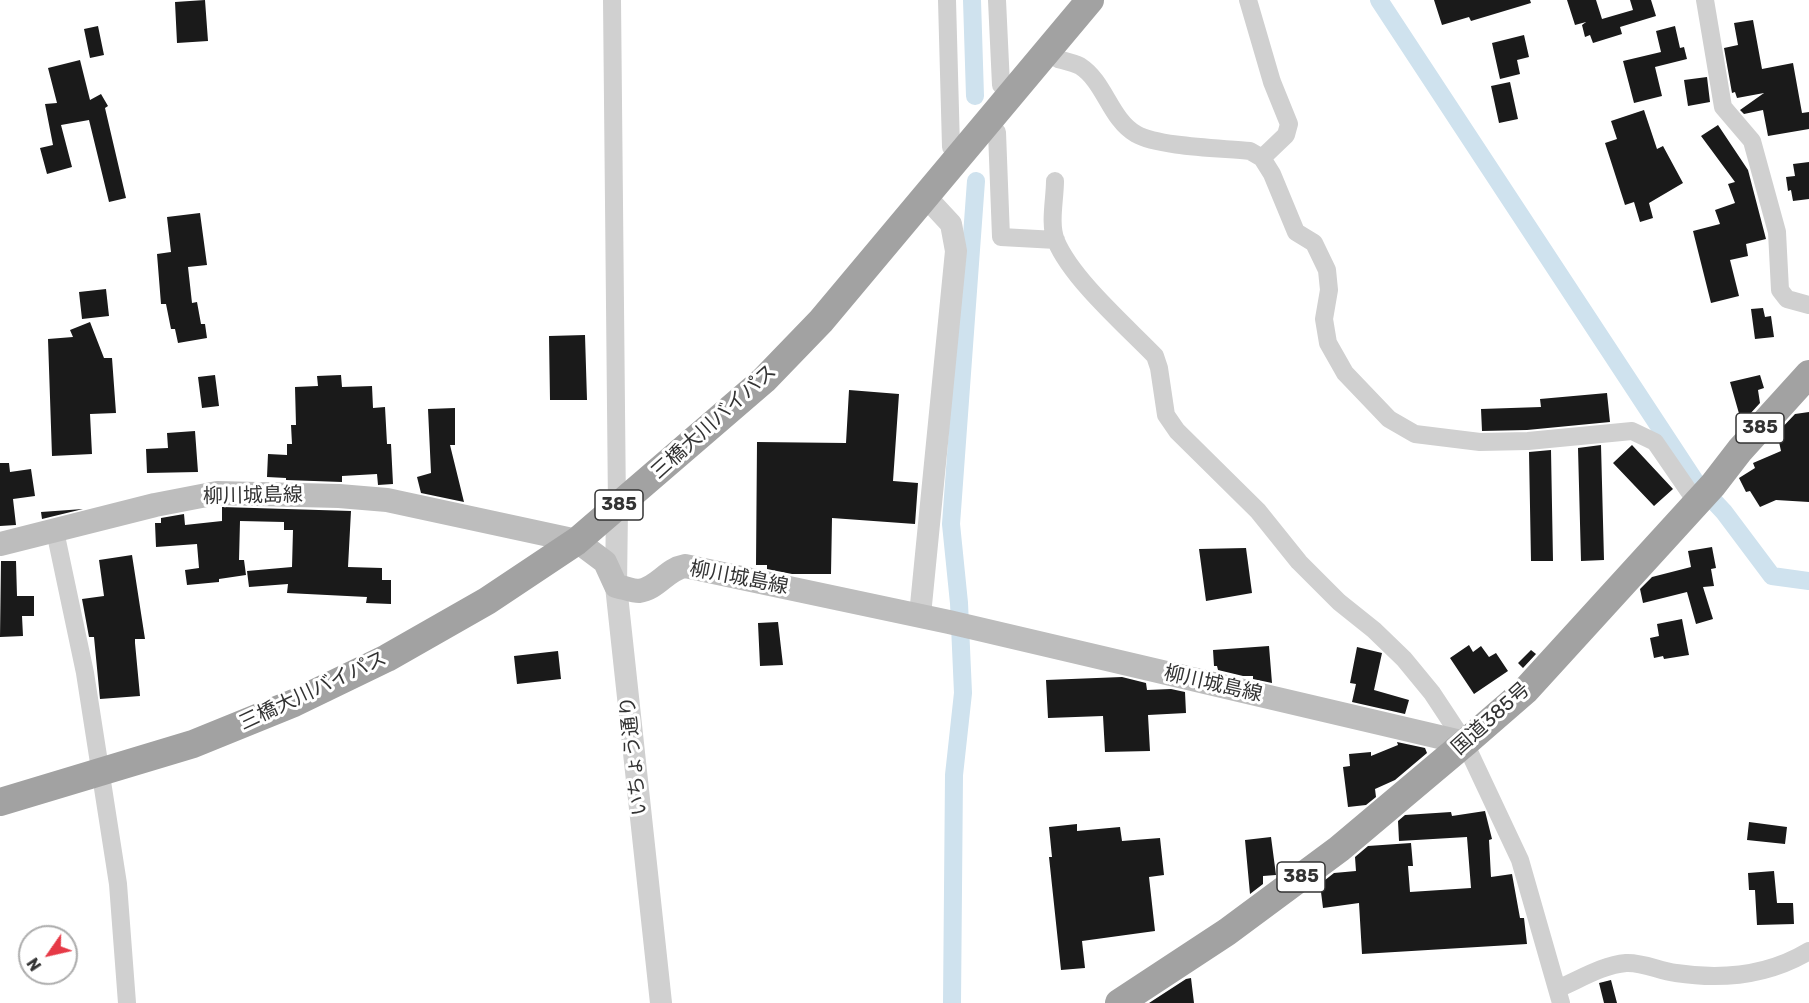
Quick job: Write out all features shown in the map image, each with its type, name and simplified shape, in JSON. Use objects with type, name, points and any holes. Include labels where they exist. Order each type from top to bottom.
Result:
[{"type":"highway","name":"三橋大川バイパス","points":[[0,802],[193,744],[294,703],[387,657],[487,601],[577,541],[764,380],[821,321],[1090,0]]},
{"type":"highway","name":"国道385号","points":[[1119,1003],[1227,932],[1339,849],[1525,691],[1705,494],[1740,450],[1809,374]]},
{"type":"main road","name":"柳川城島線","points":[[0,544],[155,505],[228,493],[339,496],[387,500],[577,541],[605,562],[616,586],[638,591],[647,589],[676,567],[685,566],[920,615],[1469,740]]},
{"type":"street","points":[[612,0],[616,508]]},
{"type":"street","points":[[947,0],[951,147]]},
{"type":"street","points":[[997,0],[1001,85]]},
{"type":"street","points":[[1248,0],[1269,72],[1289,124],[1286,135],[1262,158]]},
{"type":"street","points":[[1705,0],[1724,107],[1752,141],[1777,232],[1780,290],[1787,299],[1809,305]]},
{"type":"street","points":[[1058,59],[1080,66],[1094,80],[1120,121],[1135,134],[1151,140],[1250,151],[1262,158],[1272,174],[1296,232],[1314,243],[1326,270],[1329,290],[1324,319],[1328,343],[1345,373],[1389,419],[1415,434],[1480,442],[1528,441],[1632,431],[1655,442],[1705,494]]},
{"type":"street","points":[[998,132],[1001,237],[1056,240]]},
{"type":"street","points":[[1056,181],[1053,229],[1056,240],[1078,274],[1155,356],[1160,368],[1166,415],[1177,431],[1258,511],[1299,562],[1339,602],[1374,630],[1404,659],[1469,740],[1520,860],[1559,996],[1608,966],[1628,963],[1674,973],[1739,975],[1776,968],[1809,951]]},
{"type":"street","points":[[920,615],[956,251],[951,224],[925,196]]},
{"type":"street","name":"いちょう通り","points":[[616,508],[616,586],[661,1003]]},
{"type":"street","points":[[55,531],[85,673],[118,884],[128,1003]]},
{"type":"building","points":[[205,0],[208,41],[177,43],[175,2]]},
{"type":"building","points":[[1434,0],[1530,0],[1531,3],[1471,21],[1469,17],[1442,25]]},
{"type":"building","points":[[1567,0],[1596,0],[1602,19],[1633,10],[1630,0],[1651,0],[1656,16],[1620,27],[1622,34],[1593,43],[1590,35],[1585,37],[1582,25],[1586,22],[1575,25]]},
{"type":"building","points":[[1753,20],[1762,69],[1793,63],[1802,113],[1809,112],[1809,129],[1768,136],[1763,110],[1744,114],[1740,110],[1764,93],[1737,98],[1735,92],[1732,93],[1724,48],[1738,45],[1734,23]]},
{"type":"building","points":[[98,26],[104,55],[90,58],[84,29]]},
{"type":"building","points":[[1675,26],[1680,48],[1684,47],[1687,59],[1655,67],[1662,96],[1634,103],[1623,61],[1661,52],[1656,31]]},
{"type":"building","points":[[1524,35],[1529,57],[1517,60],[1520,74],[1500,79],[1492,43]]},
{"type":"building","points":[[80,60],[90,100],[101,94],[108,106],[105,108],[126,198],[109,202],[89,120],[61,125],[72,167],[47,174],[40,148],[53,145],[45,104],[57,103],[48,68]]},
{"type":"building","points":[[1707,77],[1710,102],[1688,106],[1684,80]]},
{"type":"building","points":[[1510,82],[1518,119],[1499,123],[1491,86]]},
{"type":"building","points":[[1644,110],[1657,149],[1663,146],[1683,183],[1649,203],[1653,218],[1640,222],[1634,202],[1625,205],[1605,143],[1617,139],[1611,121]]},
{"type":"building","points":[[1718,125],[1748,170],[1766,239],[1746,244],[1748,256],[1730,260],[1739,296],[1711,303],[1693,231],[1720,224],[1715,210],[1735,203],[1728,184],[1735,182],[1701,136]]},
{"type":"building","points":[[1809,162],[1809,199],[1793,201],[1791,190],[1788,191],[1786,177],[1795,176],[1793,164]]},
{"type":"building","points":[[200,213],[207,265],[188,267],[192,303],[197,302],[201,324],[205,324],[207,338],[178,343],[175,329],[171,329],[166,304],[161,304],[157,254],[171,252],[167,217]]},
{"type":"building","points":[[106,289],[109,316],[82,319],[79,292]]},
{"type":"building","points":[[1763,308],[1765,317],[1771,316],[1774,337],[1755,339],[1751,309]]},
{"type":"building","points":[[90,322],[104,358],[112,358],[116,413],[90,414],[92,454],[52,456],[48,339],[73,337],[70,330]]},
{"type":"building","points":[[585,335],[587,400],[550,400],[549,336]]},
{"type":"building","points":[[215,375],[219,406],[202,408],[198,377]]},
{"type":"building","points":[[341,375],[342,387],[372,386],[373,408],[385,407],[387,444],[391,444],[393,484],[378,485],[377,474],[342,476],[342,482],[267,477],[268,454],[287,455],[287,444],[292,444],[291,425],[296,425],[295,387],[318,386],[317,376]]},
{"type":"building","points":[[1760,375],[1764,388],[1758,390],[1760,403],[1749,415],[1740,417],[1730,382]]},
{"type":"building","points":[[849,390],[899,394],[893,481],[918,483],[915,524],[832,518],[831,574],[792,574],[767,569],[767,565],[756,565],[757,442],[846,443]]},
{"type":"building","points":[[1607,393],[1610,422],[1527,430],[1482,431],[1481,409],[1541,407],[1540,399]]},
{"type":"building","points":[[455,408],[455,445],[450,445],[464,502],[421,493],[417,477],[431,473],[428,409]]},
{"type":"building","points":[[1809,412],[1809,502],[1776,500],[1760,507],[1750,491],[1746,492],[1739,478],[1755,468],[1753,463],[1781,451],[1777,433],[1795,414]]},
{"type":"building","points":[[195,431],[198,472],[147,473],[146,449],[168,448],[167,433]]},
{"type":"building","points":[[1601,445],[1604,560],[1581,561],[1578,448]]},
{"type":"building","points":[[1632,445],[1673,489],[1654,506],[1613,463]]},
{"type":"building","points":[[1551,450],[1553,561],[1531,561],[1529,452]]},
{"type":"building","points":[[0,463],[9,463],[10,472],[31,469],[35,496],[13,499],[16,525],[0,526]]},
{"type":"building","points":[[222,507],[351,511],[348,567],[382,568],[382,580],[391,580],[391,604],[366,603],[367,597],[287,593],[288,584],[249,587],[247,571],[292,567],[293,530],[284,530],[284,522],[240,521],[239,560],[244,560],[246,575],[219,579],[219,582],[187,585],[185,570],[199,568],[197,544],[156,547],[155,523],[161,523],[161,518],[184,514],[185,525],[222,521]]},
{"type":"building","points":[[83,509],[42,519],[41,512]]},
{"type":"building","points":[[1712,547],[1716,568],[1711,569],[1714,586],[1703,587],[1713,619],[1696,624],[1687,592],[1643,603],[1640,589],[1652,577],[1691,567],[1688,551]]},
{"type":"building","points":[[1246,548],[1252,593],[1206,601],[1199,549]]},
{"type":"building","points":[[132,555],[145,639],[135,639],[140,696],[100,699],[94,637],[89,637],[82,599],[104,596],[99,560]]},
{"type":"building","points":[[1,561],[16,561],[17,596],[34,596],[34,616],[22,616],[23,636],[0,637]]},
{"type":"building","points":[[1682,619],[1689,655],[1664,659],[1663,656],[1654,658],[1650,638],[1659,636],[1657,624]]},
{"type":"building","points":[[778,622],[783,665],[760,666],[758,623]]},
{"type":"building","points":[[1469,645],[1473,652],[1481,646],[1489,657],[1496,653],[1508,671],[1474,694],[1450,658]]},
{"type":"building","points":[[1269,646],[1272,683],[1253,679],[1253,676],[1218,670],[1217,666],[1214,666],[1213,650]]},
{"type":"building","points":[[1357,647],[1382,653],[1374,690],[1409,700],[1405,714],[1352,702],[1356,684],[1350,683]]},
{"type":"building","points":[[1531,650],[1536,654],[1523,668],[1518,663]]},
{"type":"building","points":[[558,651],[561,679],[517,684],[514,656]]},
{"type":"building","points":[[1122,677],[1146,683],[1147,690],[1171,689],[1185,692],[1186,713],[1148,715],[1150,751],[1105,752],[1103,716],[1048,718],[1046,680]]},
{"type":"building","points":[[1397,742],[1425,748],[1427,753],[1395,780],[1375,789],[1376,797],[1366,805],[1348,807],[1343,767],[1350,766],[1349,754],[1371,752],[1371,756],[1398,745]]},
{"type":"building","points":[[1485,811],[1492,839],[1489,840],[1491,877],[1512,874],[1520,918],[1524,918],[1527,944],[1362,954],[1359,903],[1323,908],[1320,884],[1334,873],[1356,871],[1355,857],[1368,846],[1411,843],[1413,866],[1408,866],[1410,892],[1471,888],[1467,837],[1399,841],[1398,821],[1405,815],[1451,812],[1452,816]]},
{"type":"building","points":[[1749,822],[1787,827],[1785,844],[1747,840]]},
{"type":"building","points":[[1077,824],[1077,831],[1120,827],[1122,841],[1160,838],[1164,875],[1149,877],[1155,931],[1082,941],[1085,968],[1061,970],[1049,857],[1052,857],[1049,827]]},
{"type":"building","points":[[1271,837],[1276,875],[1263,876],[1263,884],[1250,894],[1245,840]]},
{"type":"building","points":[[1774,871],[1777,903],[1793,903],[1794,924],[1757,925],[1755,890],[1749,890],[1748,873]]},
{"type":"building","points":[[1191,978],[1194,1003],[1149,1003],[1186,979]]},
{"type":"building","points":[[1611,980],[1617,1003],[1604,1003],[1599,983]]},
{"type":"waterway","points":[[972,0],[975,96]]},
{"type":"waterway","points":[[1379,0],[1695,481],[1724,512],[1772,576],[1809,581]]},
{"type":"waterway","points":[[952,1003],[954,775],[963,693],[959,603],[951,524],[976,181]]}]
